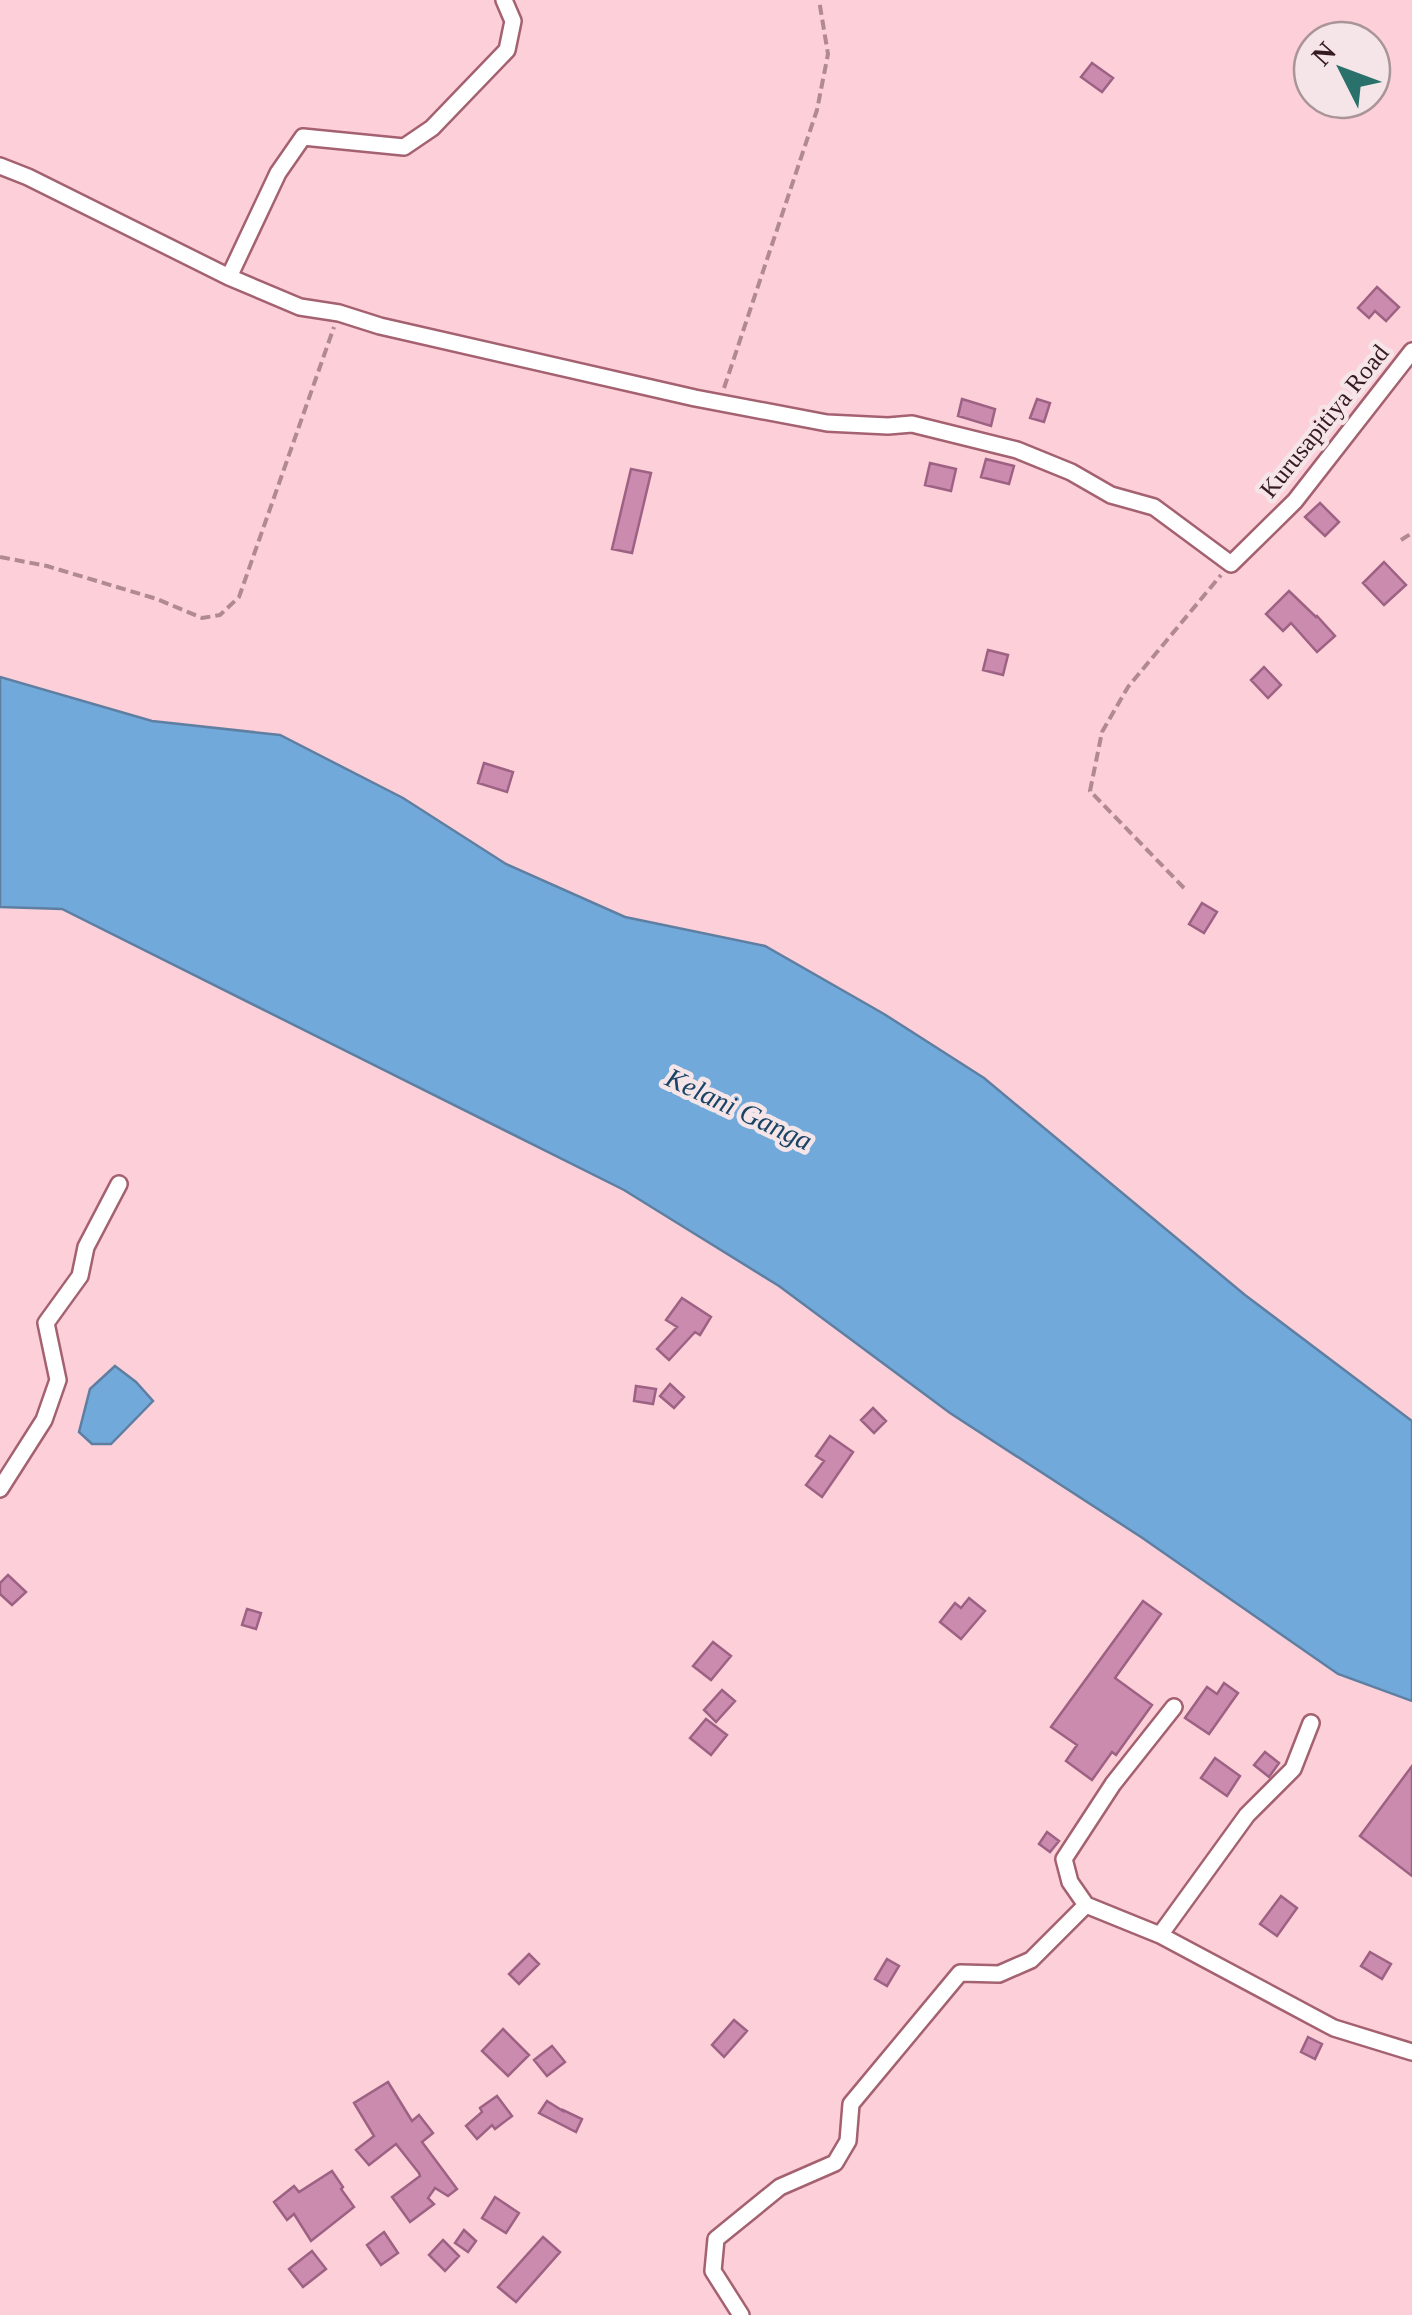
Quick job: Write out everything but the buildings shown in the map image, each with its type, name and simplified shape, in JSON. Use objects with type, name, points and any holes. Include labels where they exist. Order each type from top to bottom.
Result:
[{"type":"street","points":[[229,277],[278,173],[303,138],[404,147],[418,138],[507,50],[513,22],[504,0]]},
{"type":"street","points":[[0,166],[229,277],[300,306],[695,398],[826,422],[912,424],[1017,450],[1111,494],[1154,507],[1231,564]]},
{"type":"street","name":"Kurusapitiya Road","points":[[1231,564],[1295,501],[1412,351]]},
{"type":"street","points":[[1,1485],[44,1420],[58,1380],[46,1323],[80,1276],[86,1246],[119,1184]]},
{"type":"street","points":[[1174,1706],[1113,1784],[1064,1859],[1070,1882],[1086,1905],[1160,1934],[1334,2028],[1412,2052]]},
{"type":"street","points":[[1160,1934],[1247,1815],[1293,1769],[1311,1723]]},
{"type":"street","points":[[741,2315],[714,2271],[716,2239],[780,2187],[835,2164],[848,2141],[851,2104],[960,1973],[999,1974],[1031,1960],[1086,1905]]},
{"type":"path","points":[[720,398],[817,110],[828,54],[819,0]]},
{"type":"path","points":[[0,557],[47,566],[157,599],[202,618],[220,616],[239,597],[339,313]]},
{"type":"path","points":[[1401,540],[1412,533]]},
{"type":"path","points":[[1184,888],[1090,791],[1102,732],[1128,687],[1231,564]]},
{"type":"water","name":"Kelani Ganga","points":[[0,677],[152,721],[280,735],[403,798],[506,864],[625,917],[765,946],[884,1014],[984,1078],[1245,1295],[1412,1421],[1412,1701],[1338,1674],[1141,1537],[950,1413],[779,1286],[624,1190],[62,909],[0,907]]},
{"type":"water","points":[[115,1366],[153,1401],[111,1444],[92,1444],[79,1432],[90,1389]]}]
